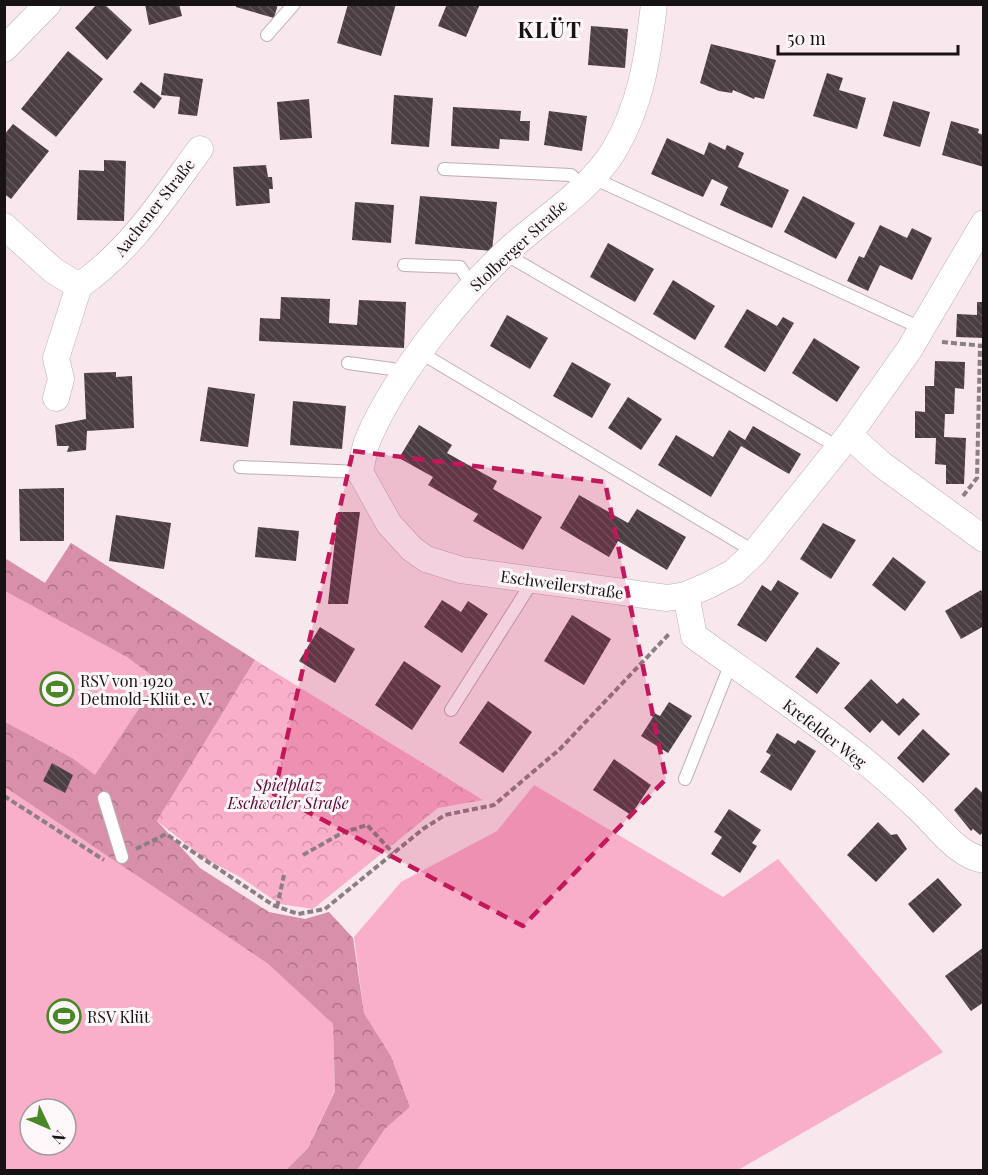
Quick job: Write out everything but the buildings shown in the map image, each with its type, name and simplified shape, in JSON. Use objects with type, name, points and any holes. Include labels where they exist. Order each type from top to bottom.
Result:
[{"type":"street","points":[[4,49],[48,4]]},
{"type":"street","name":"Stolberger Straße","points":[[360,472],[373,429],[383,407],[421,353],[473,287],[505,254],[588,182],[612,153],[636,110],[647,59],[654,4]]},
{"type":"street","name":"Aachener Straße","points":[[79,286],[108,266],[146,221],[200,149]]},
{"type":"street","name":"Eschweilerstraße","points":[[360,472],[380,510],[406,543],[426,559],[461,570],[618,593],[667,598],[686,596],[734,572],[754,552],[843,441],[922,329],[984,224]]},
{"type":"street","points":[[4,226],[54,271],[79,286],[56,358],[61,380],[57,398]]},
{"type":"street","points":[[843,441],[881,464],[984,539]]},
{"type":"street","name":"Krefelder Weg","points":[[686,596],[694,636],[826,732],[909,799],[964,853],[984,860]]},
{"type":"lane","points":[[267,36],[294,4]]},
{"type":"lane","points":[[444,169],[571,175],[922,329]]},
{"type":"lane","points":[[505,254],[843,441]]},
{"type":"lane","points":[[404,265],[460,267],[473,287]]},
{"type":"lane","points":[[421,353],[754,552]]},
{"type":"lane","points":[[348,363],[392,369],[405,376]]},
{"type":"lane","points":[[240,467],[360,472]]},
{"type":"lane","points":[[452,710],[534,579]]},
{"type":"lane","points":[[685,779],[731,663]]},
{"type":"lane","points":[[104,798],[122,857]]},
{"type":"path","points":[[949,514],[977,478],[982,346],[958,344]]},
{"type":"path","points":[[122,857],[166,834],[277,907],[298,914],[325,909],[445,815],[494,805],[560,750],[677,625],[686,596]]},
{"type":"path","points":[[4,796],[111,865]]},
{"type":"path","points":[[303,855],[342,832],[367,825],[393,854]]},
{"type":"path","points":[[277,907],[284,875]]},
{"type":"highlighted area","points":[[353,451],[605,482],[666,779],[523,926],[274,794]]},
{"type":"green space","points":[[71,543],[255,660],[157,821],[267,963],[333,1024],[335,1090],[308,1148],[286,1170],[5,1170],[5,558],[45,583]]},
{"type":"green space","points":[[71,543],[255,660],[157,821],[200,868],[269,912],[305,919],[329,912],[353,938],[364,1013],[391,1056],[410,1107],[385,1129],[357,1170],[286,1170],[308,1148],[335,1091],[333,1024],[267,963],[5,787],[5,722],[72,758],[95,775],[158,680],[127,657],[5,591],[4,558],[45,583]]},
{"type":"green space","name":"Spielplatz Eschweiler Straße","points":[[255,660],[483,800],[438,808],[313,909],[280,904],[240,877],[204,858],[157,821]]},
{"type":"green space","points":[[534,785],[723,897],[778,859],[943,1052],[738,1170],[357,1170],[385,1129],[410,1107],[391,1056],[364,1013],[354,937],[401,882],[497,831]]},
{"type":"place","name":"RSV von 1920 Detmold-Klüt e. V.","points":[[57,689]]},
{"type":"place","name":"RSV Klüt","points":[[64,1016]]},
{"type":"district","name":"KLÜT","points":[[550,29]]}]
